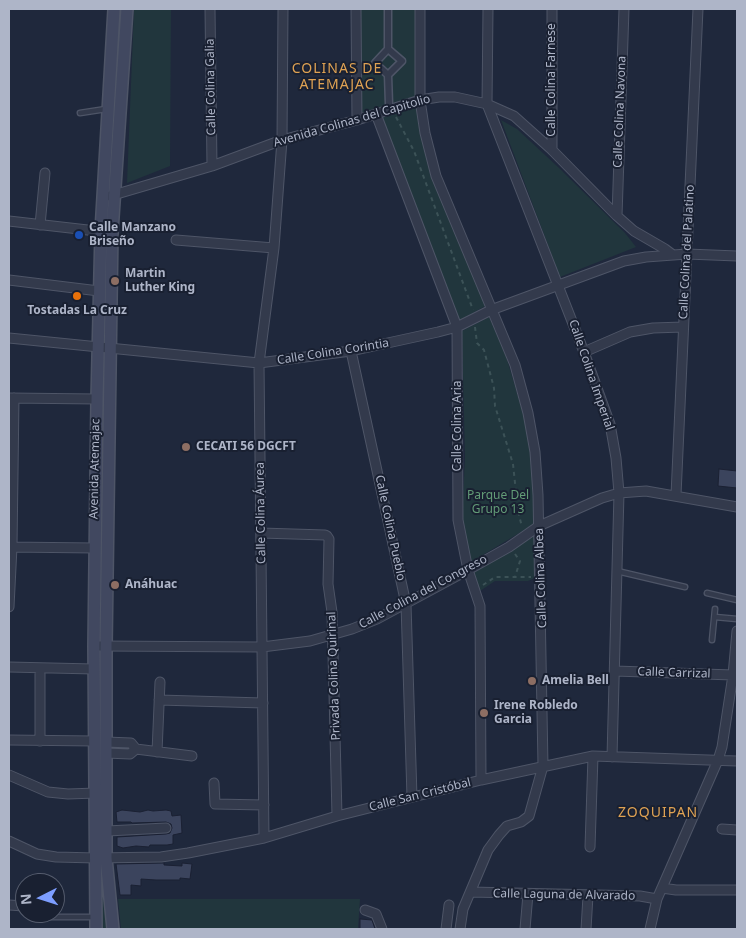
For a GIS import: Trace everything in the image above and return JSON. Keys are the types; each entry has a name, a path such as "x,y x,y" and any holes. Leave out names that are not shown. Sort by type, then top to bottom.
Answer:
{"main road":[{"name":"Avenida Atemajac","path":"113,929 101,858 96,793 103,745 94,669 100,646 110,349 107,232 102,199 114,9"},
{"name":"Avenida Atemajac","path":"96,923 101,858 106,831 95,548 99,291 107,232 115,195 126,9"}],"street":[{"name":"Calle Colina Galia","path":"210,9 212,166"},
{"name":"Calle Colina Áurea","path":"264,838 259,364 274,248 282,140 283,9"},
{"path":"356,9 357,120"},
{"path":"388,9 388,49 375,63 388,75 389,104"},
{"name":"Calle Colina Albea","path":"420,9 420,100 425,133 436,176 515,364 528,413 535,452 539,526 543,766 529,816 521,822 507,826 488,850 463,909 460,929"},
{"name":"Calle Colina Imperial","path":"488,9 488,104 584,352 610,424 616,458 618,493 612,757"},
{"name":"Calle Colina Farnese","path":"552,9 552,150"},
{"name":"Calle Colina Navona","path":"617,216 624,9"},
{"name":"Calle Colina del Palatino","path":"676,495 698,9"},
{"path":"388,49 402,61 388,75"},
{"name":"Avenida Colinas del Capitolio","path":"102,199 212,166 282,140 357,120 420,100 454,97 488,104 514,116 552,150 634,231 665,249 673,256"},
{"name":"Calle Colina Aria","path":"376,114 457,327 458,520 468,570 480,606 481,780"},
{"path":"40,225 45,173"},
{"path":"9,221 107,232"},
{"path":"176,240 274,248"},
{"name":"Calle Colina Corintia","path":"9,338 259,364 351,351 457,327 491,310 624,261 687,254 737,256"},
{"path":"9,280 99,291"},
{"path":"584,352 630,332 652,328 683,327"},
{"name":"Calle Colina Pueblo","path":"351,351 406,604 412,797"},
{"path":"9,607 11,398 97,399"},
{"name":"Calle Colina del Congreso","path":"100,646 262,647 310,641 377,619 509,547 539,526 618,493 646,491 737,507"},
{"name":"Privada Colina Quirinal","path":"261,534 328,536 328,584 333,635 337,816"},
{"path":"10,547 95,548"},
{"path":"650,929 657,899 718,760 726,729 737,631"},
{"path":"9,667 94,669"},
{"name":"Calle Carrizal","path":"614,671 733,675"},
{"path":"40,674 40,740"},
{"path":"157,752 160,682"},
{"path":"159,700 262,703"},
{"path":"9,740 40,740 103,745 130,754 136,749 192,756"},
{"path":"590,848 593,756"},
{"name":"Calle San Cristóbal","path":"9,841 46,856 101,858 161,857 264,838 337,816 412,797 593,756 737,762"},
{"path":"9,774 48,792 68,794 96,793"},
{"path":"214,783 215,804 264,805"},
{"path":"106,831 166,828"},
{"path":"722,829 737,830"},
{"path":"662,888 676,890 737,890"},
{"name":"Calle Laguna de Alvarado","path":"471,892 640,896 657,899"},
{"path":"525,929 528,894"},
{"path":"586,929 588,896"},
{"path":"446,929 449,905"},
{"path":"365,910 376,914 382,929"}],"lane":[{"path":"80,113 108,109"},
{"path":"616,571 685,587"},
{"path":"707,593 737,600"},
{"path":"712,640 715,609"},
{"path":"715,617 737,619"},
{"path":"65,919 96,923"}],"path":[{"path":"394,113 414,151 474,312 477,343 484,350 494,388 496,406 513,464 518,511 523,530"},
{"path":"509,547 520,561 515,577"},
{"path":"479,588 495,578 538,577"}],"green space":[{"path":"134,9 171,9 170,166 127,183"},
{"path":"360,9 417,9 417,96 361,113"},
{"path":"417,108 423,138 487,305 459,321 381,117"},
{"path":"501,120 517,129 558,167 625,233 636,247 560,277"},
{"name":"Parque Del Grupo 13","path":"489,317 506,356 529,433 536,523 471,562 462,516 465,458 462,331"},
{"name":"Parque Del Grupo 13","path":"537,534 537,577 528,581 495,581 480,591 473,573"},
{"path":"104,860 112,929 101,929 100,864"},
{"path":"118,899 360,899 358,929 121,929"}],"building":[{"path":"719,469 737,471 737,488 718,486"},
{"path":"122,810 140,812 148,810 171,811 172,816 181,815 182,833 173,835 173,844 123,848 117,846 117,837 166,834 170,833 172,828 171,824 166,822 117,822 116,812"},
{"path":"164,863 164,865 182,866 182,863 192,864 190,879 141,879 141,886 131,885 131,895 120,895 116,864"},
{"path":"360,919 372,920 375,929 360,929"}],"place":[{"name":"Calle Manzano Briseño","path":"79,235"},
{"name":"Martin Luther King","path":"115,281"},
{"name":"Tostadas La Cruz","path":"77,296"},
{"name":"CECATI 56 DGCFT","path":"186,447"},
{"name":"Anáhuac","path":"115,585"},
{"name":"Amelia Bell","path":"532,681"},
{"name":"Irene Robledo Garcia","path":"484,713"}],"district":[{"name":"COLINAS DE ATEMAJAC","path":"337,78"},
{"name":"ZOQUIPAN","path":"658,813"}]}
